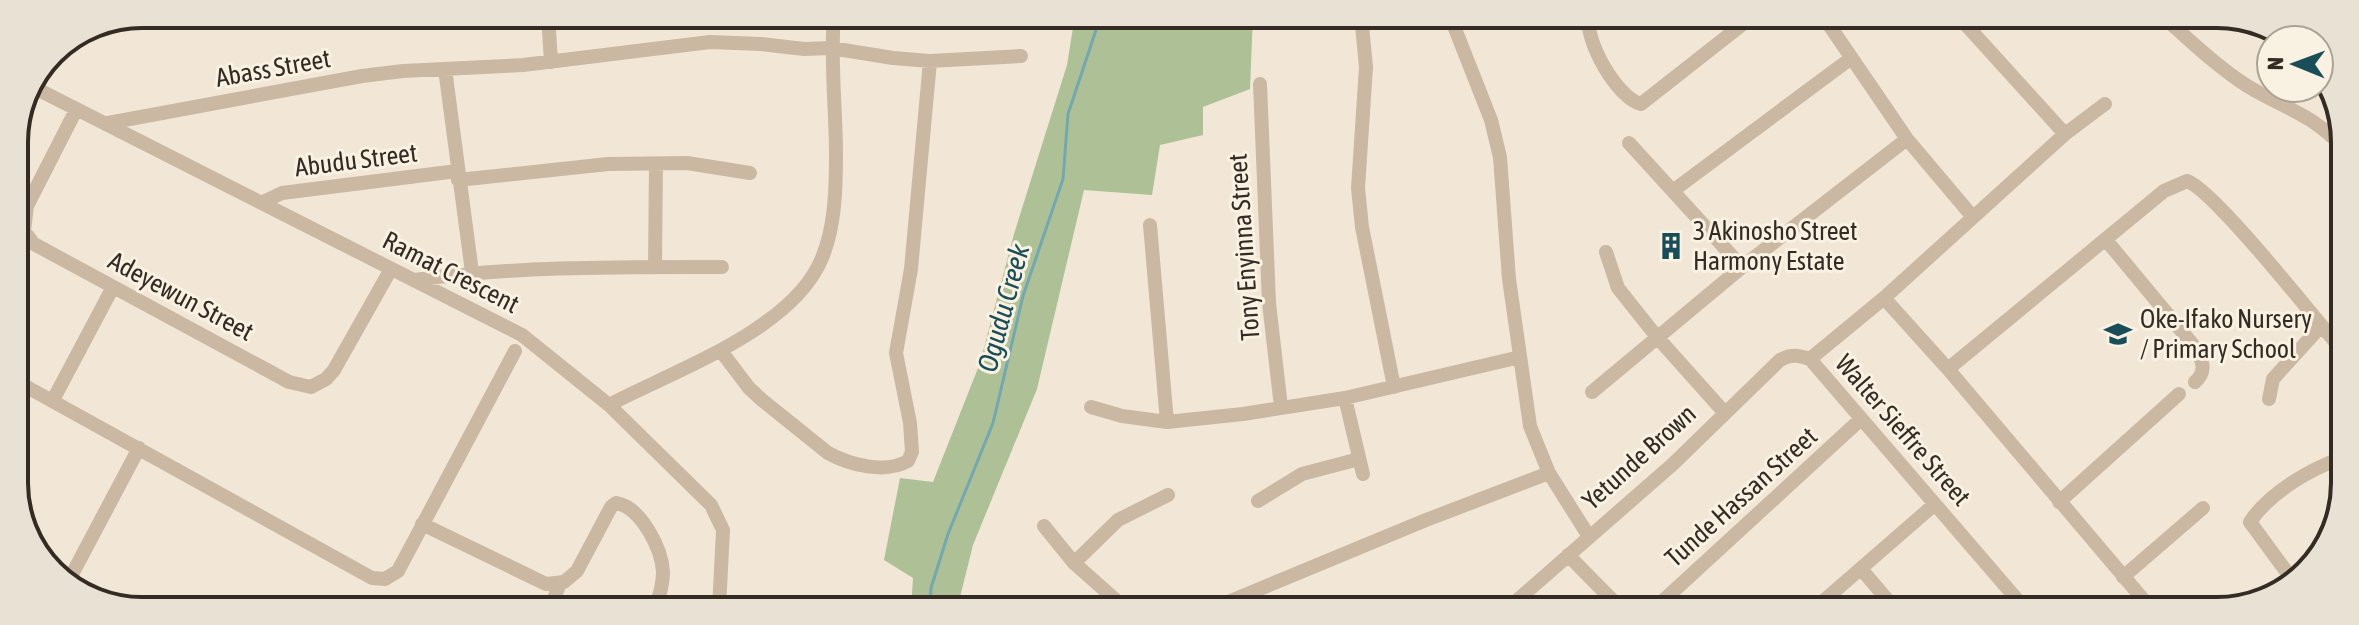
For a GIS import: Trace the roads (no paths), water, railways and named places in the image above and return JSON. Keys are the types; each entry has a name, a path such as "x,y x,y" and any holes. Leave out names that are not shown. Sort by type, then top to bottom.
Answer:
{"street":[{"path":"549,28 551,62"},
{"path":"609,405 721,351 769,319 810,279 821,260 832,217 836,157 833,28"},
{"path":"1362,28 1366,67 1358,188 1362,227 1394,387"},
{"path":"1455,28 1491,120 1500,157 1509,279 1530,426 1549,473 1588,535"},
{"path":"1588,28 1588,35 1598,55 1625,96 1641,104 1738,28"},
{"path":"1831,28 1907,139 1972,216"},
{"path":"1969,28 2065,134"},
{"path":"2177,28 2249,86 2312,119 2330,134"},
{"name":"Abass Street","path":"108,123 362,76 551,62 710,42 831,48 930,61 1021,56"},
{"path":"1674,190 1850,59"},
{"path":"721,351 755,394 828,453 840,460 880,467 891,468 908,461 912,452 910,423 896,353 911,269 930,61"},
{"path":"445,69 472,272"},
{"name":"Tony Enyinna Street","path":"1260,84 1269,303 1281,407"},
{"name":"Ramat Crescent","path":"40,91 522,335 609,405 711,505 719,518 723,543 720,597"},
{"name":"Walter Sieffre Street","path":"2015,597 1810,359 1884,298 2065,134 2105,104"},
{"name":"Adeyewun Street","path":"28,204 76,110"},
{"path":"1592,392 1742,267 1907,139"},
{"path":"1629,143 1742,267"},
{"name":"Abudu Street","path":"263,202 282,193 608,164 687,163 750,173"},
{"path":"655,266 656,164"},
{"path":"1948,369 2164,191 2187,181 2196,184 2228,218 2331,337"},
{"path":"1150,225 1167,422"},
{"name":"Adeyewun Street","path":"28,236 34,244 289,382 311,387 326,379 334,370 391,269"},
{"path":"2106,240 2194,346 2204,364 2202,375 2195,382"},
{"path":"1606,252 1618,288 1724,412"},
{"path":"414,280 472,272 722,267"},
{"path":"53,400 113,287"},
{"path":"1884,298 2141,597"},
{"path":"2269,399 2273,379 2321,326"},
{"path":"28,387 378,580 398,571 515,351"},
{"name":"Yetunde Brown","path":"1521,597 1588,535 1673,464 1780,360 1789,356 1810,359"},
{"path":"1091,407 1122,416 1167,422 1243,414 1345,398 1520,357"},
{"path":"2059,502 2179,394"},
{"path":"1258,501 1302,474 1361,467 1345,398"},
{"name":"Tunde Hassan Street","path":"1667,597 1861,419"},
{"path":"73,573 139,448"},
{"path":"2287,573 2250,522 2274,496 2331,461"},
{"path":"1240,597 1549,473"},
{"path":"1074,563 1118,520 1168,495"},
{"path":"422,524 535,581 560,583 577,571 611,507 621,504 628,507 641,522 660,557 663,570 657,597"},
{"path":"1829,597 1935,504"},
{"path":"2123,577 2203,508"},
{"path":"1044,526 1074,563 1112,597"},
{"path":"1568,555 1609,597"},
{"path":"1862,570 1885,597"},
{"path":"555,597 560,583"}],"waterway":[{"name":"Ogudu Creek","path":"931,597 948,534 993,423 1023,296 1063,179 1068,114 1097,28"}],"place":[{"name":"3 Akinosho Street Harmony Estate","path":"1671,246"},
{"name":"Oke-Ifako Nursery / Primary School","path":"2118,334"}]}
